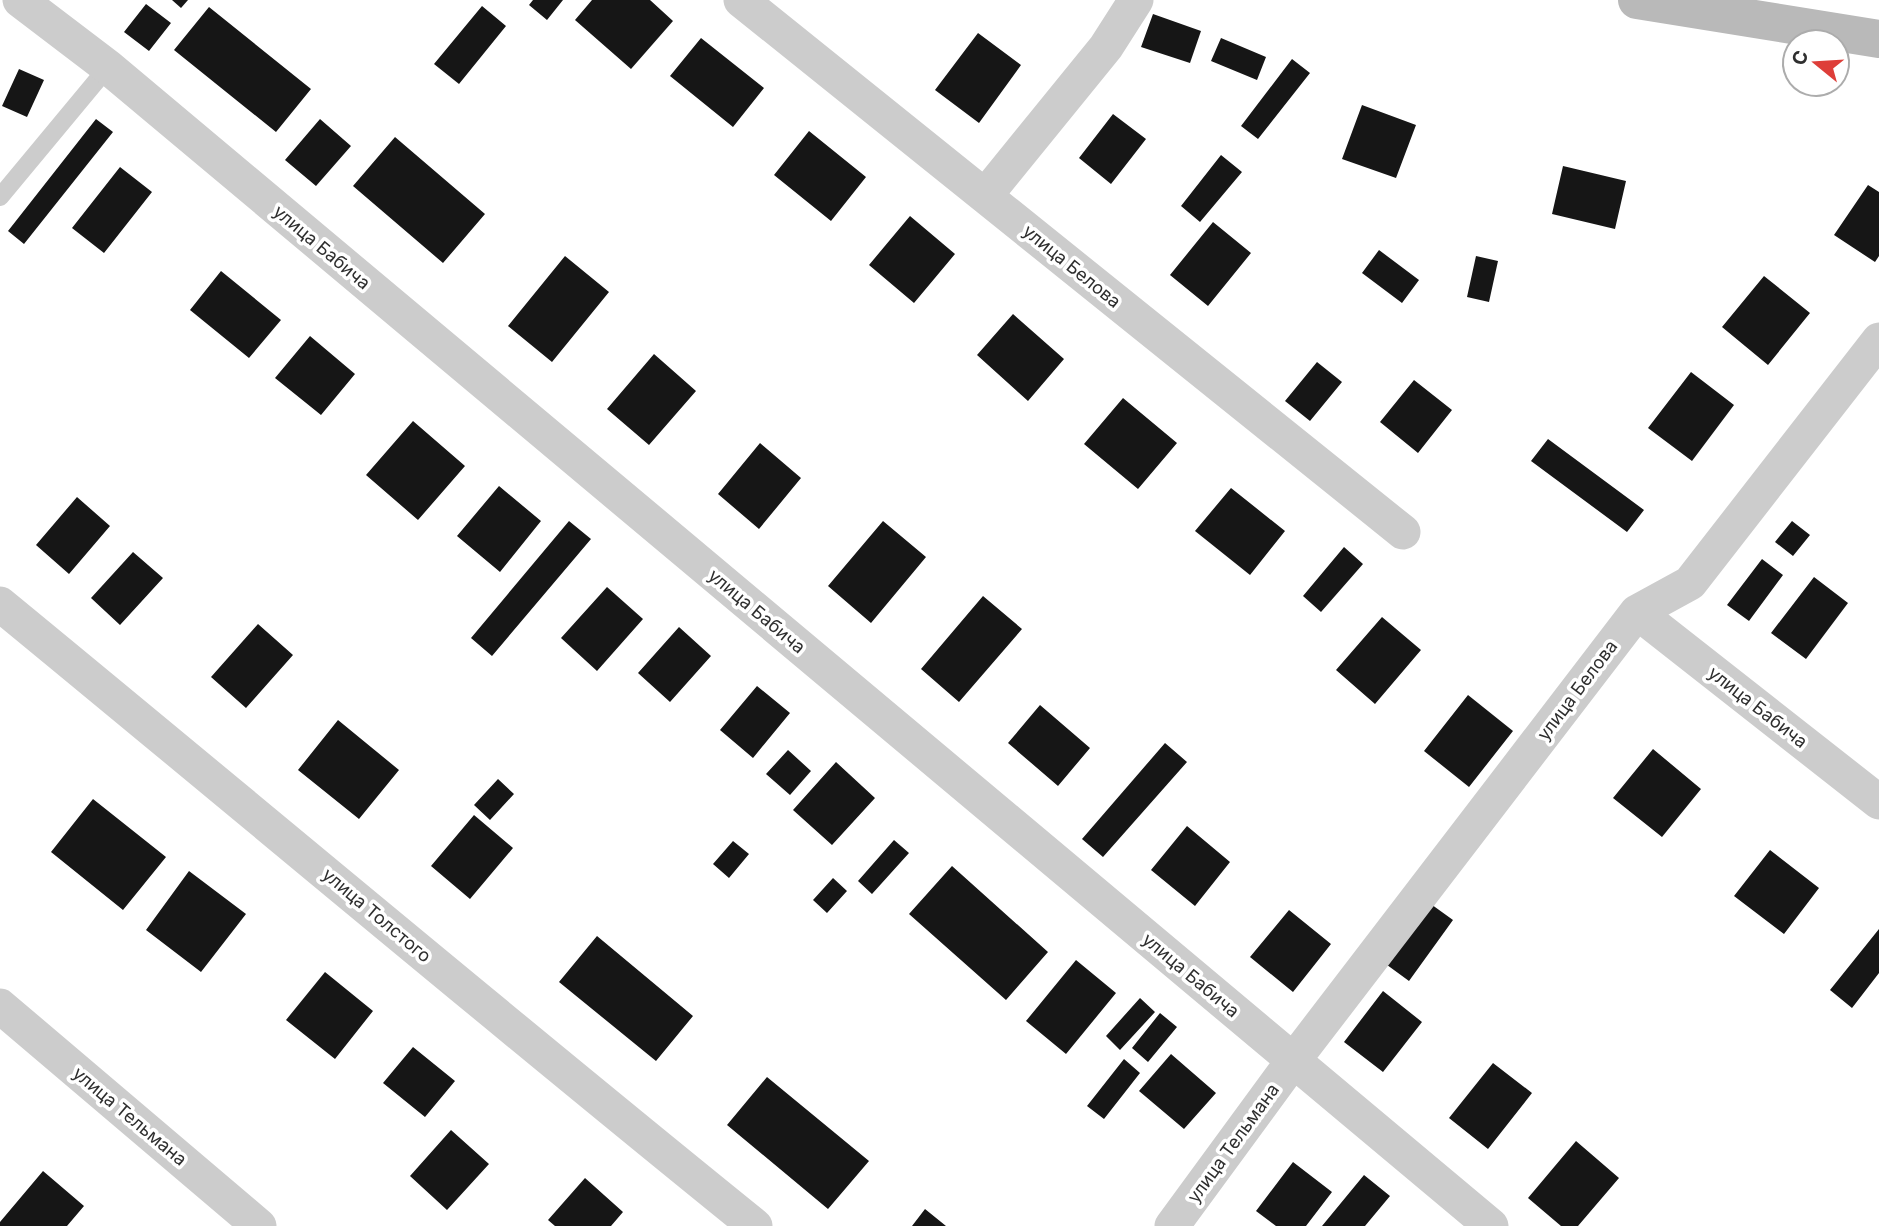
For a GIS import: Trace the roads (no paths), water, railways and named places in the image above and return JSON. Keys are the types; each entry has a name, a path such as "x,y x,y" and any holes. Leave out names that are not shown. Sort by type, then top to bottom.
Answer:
{"main road":[{"path":"1637,0 1879,39"}],"street":[{"name":"улица Бабича","path":"20,0 108,67 1491,1226"},
{"name":"улица Белова","path":"741,0 1403,532"},
{"path":"985,196 1106,47 1136,0"},
{"name":"улица Белова","path":"1293,1061 1637,612 1690,583 1879,340"},
{"name":"улица Толстого","path":"0,604 552,1062 755,1226"},
{"name":"улица Бабича","path":"1637,612 1879,802"},
{"name":"улица Тельмана","path":"0,1006 259,1226"},
{"name":"улица Тельмана","path":"1172,1226 1293,1061"}],"lane":[{"path":"0,197 108,67"}]}
